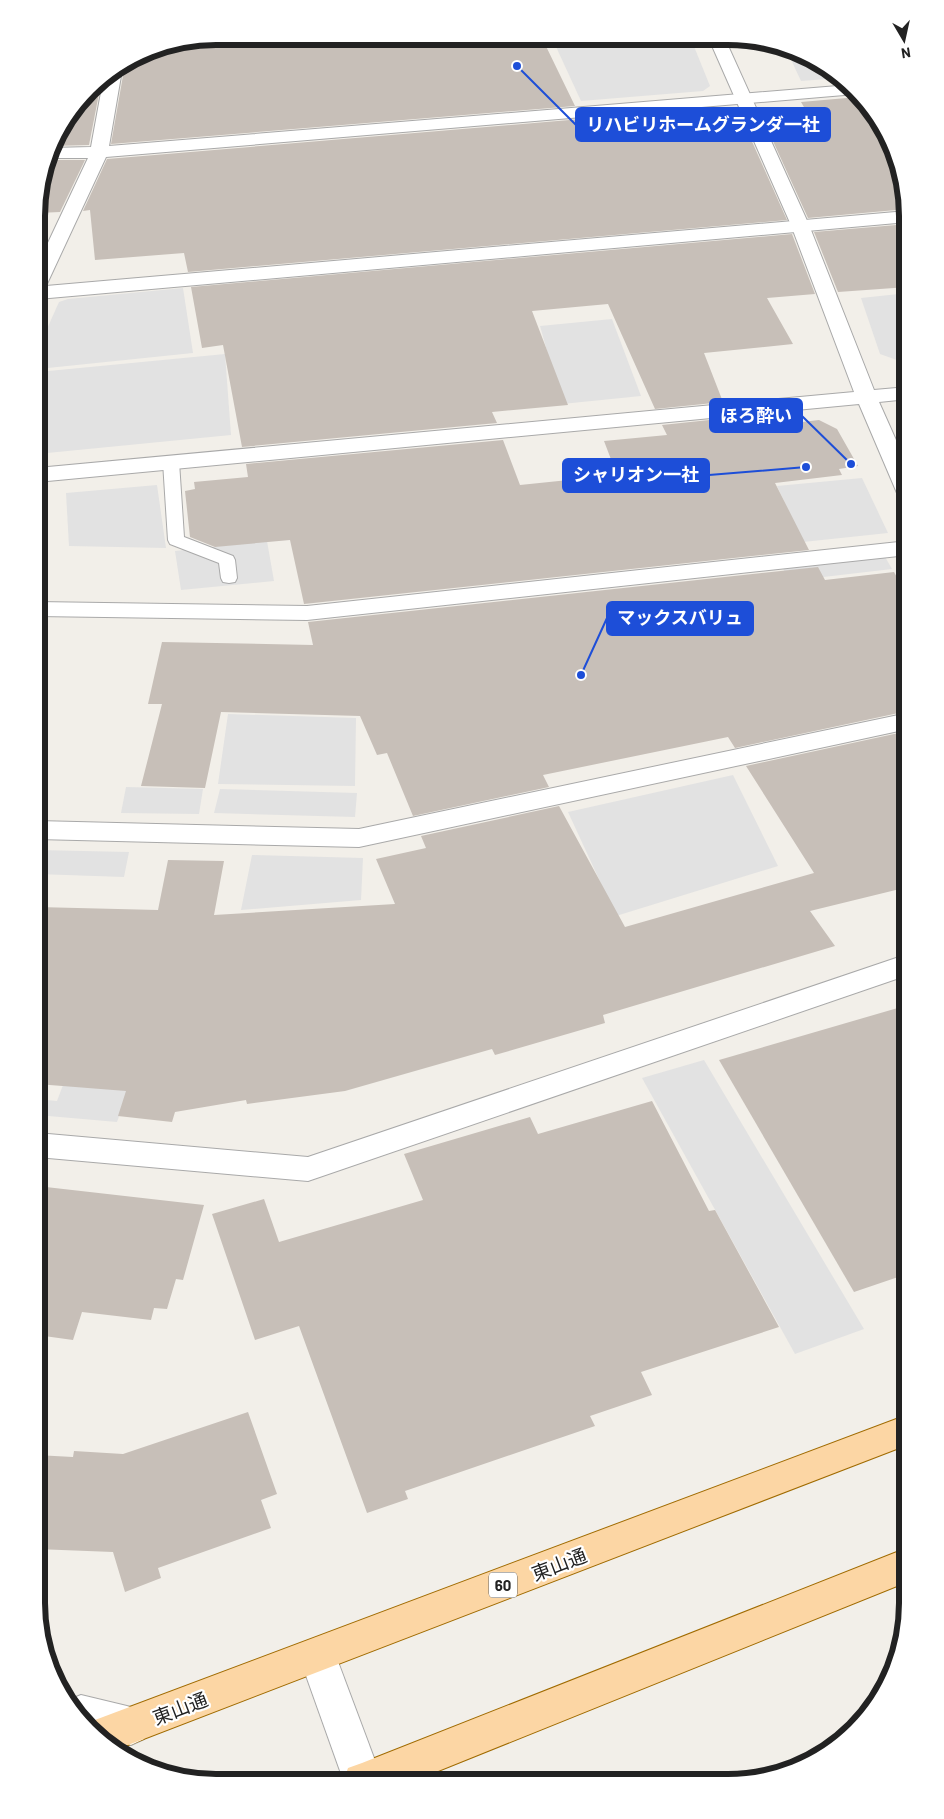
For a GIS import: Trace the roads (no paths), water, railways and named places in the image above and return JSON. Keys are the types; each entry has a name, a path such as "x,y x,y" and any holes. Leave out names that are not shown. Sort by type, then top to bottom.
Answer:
{"main road":[{"name":"東山通","path":"114,1732 318,1656 899,1433"},
{"path":"381,1774 899,1568"}],"street":[{"path":"720,45 800,226 866,397 899,472"},
{"path":"45,269 100,152 112,80"},
{"path":"58,152 100,152 845,91"},
{"path":"45,292 899,217"},
{"path":"45,474 899,394"},
{"path":"45,609 307,613 899,549"},
{"path":"45,830 359,838 899,723"},
{"path":"45,1146 308,1169 899,967"},
{"path":"318,1656 360,1774"},
{"path":"90,1719 114,1732"}],"lane":[{"path":"171,462 176,540 227,560 229,578"}],"place":[{"name":"リハビリホームグランダ一社","path":"517,66"},
{"name":"ほろ酔い","path":"851,464"},
{"name":"シャリオン一社","path":"806,467"},
{"name":"マックスバリュ","path":"581,675"}]}
